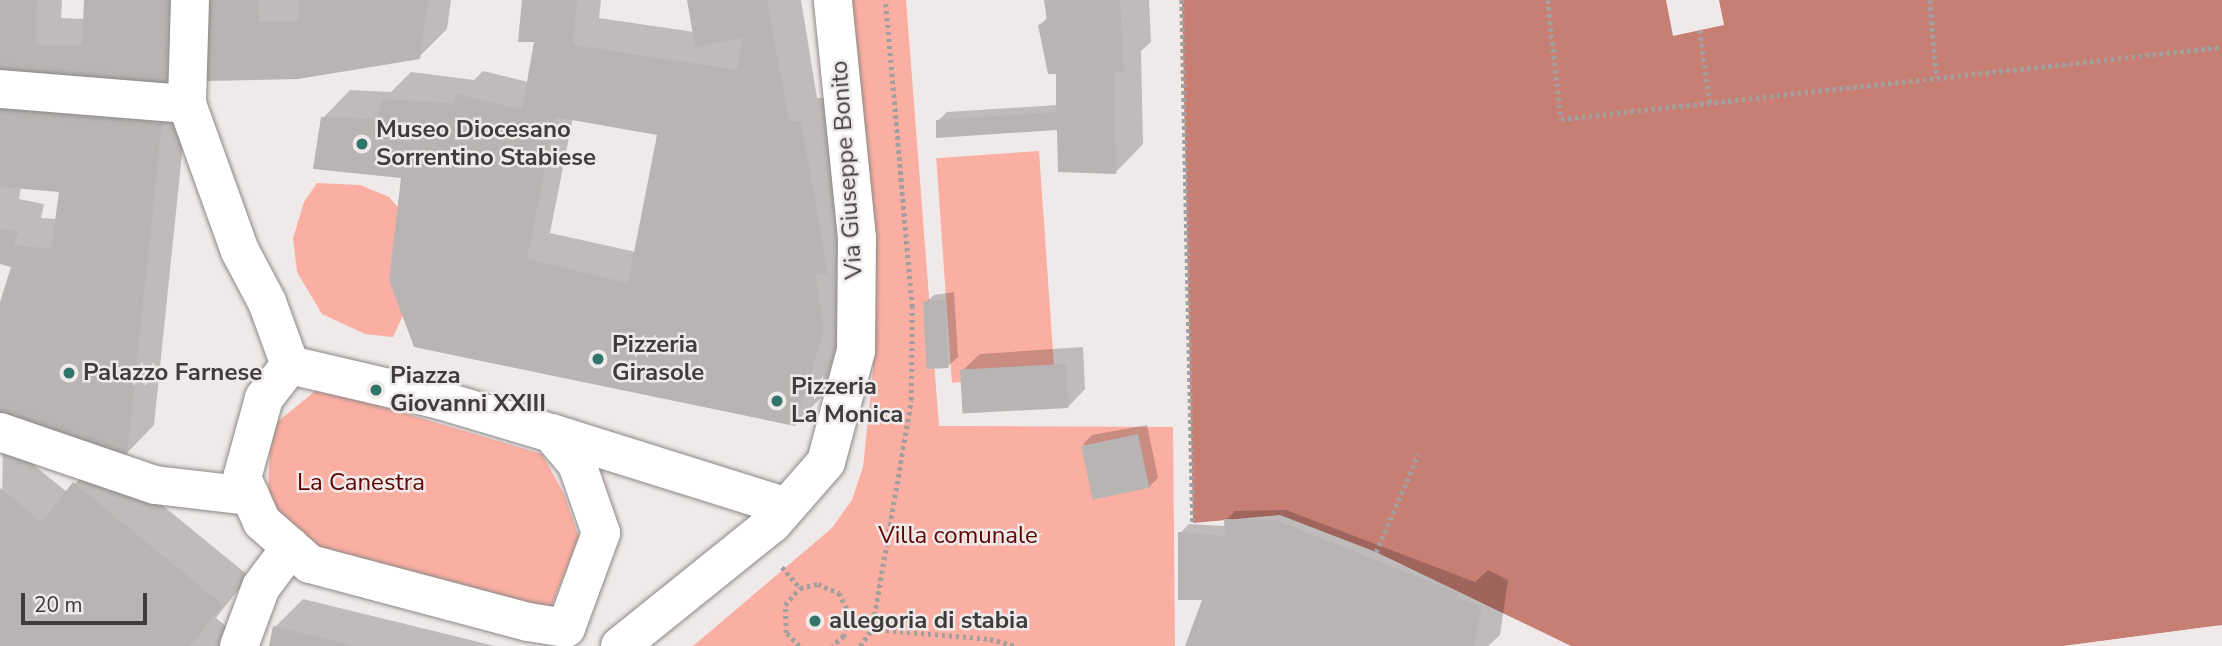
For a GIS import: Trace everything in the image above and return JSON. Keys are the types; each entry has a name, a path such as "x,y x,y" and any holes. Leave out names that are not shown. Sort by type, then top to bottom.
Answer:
{"street":[{"path":"190,0 187,104 240,251 267,302 290,365"},
{"name":"Via Giuseppe Bonito","path":"787,507 826,462 856,351 857,238 833,0"},
{"path":"0,89 187,104"},
{"path":"290,365 440,400 787,507 772,524 620,646"},
{"path":"290,365 264,398 242,478 262,522 310,564 528,622 574,637 601,533 578,464 551,433"},
{"path":"0,432 155,485 250,496"},
{"path":"239,646 261,587 291,547"}],"path":[{"path":"1182,0 1193,523"},
{"path":"1548,0 1561,119 2222,47"},
{"path":"1930,0 1937,78"},
{"path":"1700,30 1710,103"},
{"path":"1376,552 1419,455"},
{"path":"799,646 793,644 783,622 785,605 800,588 818,584 839,593 849,613 844,636 832,646"},
{"path":"872,629 990,639 1016,646"}],"green space":[{"name":"Villa comunale","path":"844,0 906,0 939,426 1173,427 1175,646 693,646 832,528 852,500 863,467 873,370 873,308"},
{"path":"1039,151 1055,375 952,383 936,158"},
{"path":"317,183 360,185 389,197 416,227 407,307 393,337 365,334 322,314 297,272 293,238 304,202"},
{"name":"La Canestra","path":"319,388 542,454 564,494 579,537 548,615 313,553 267,512 270,447 276,423"}],"shaded area":[{"path":"1182,0 2222,0 2222,625 2064,646 1571,646 1376,552 1280,515 1193,523"}],"pier":[{"path":"1666,0 1719,0 1724,25 1673,36"},
{"path":"2222,625 2090,646 2064,646"}],"building":[{"path":"0,0 37,0 35,45 82,46 84,0 168,0 165,87 0,78"},
{"path":"206,0 258,0 259,22 299,21 299,0 428,0 420,59 298,79 205,81"},
{"path":"522,0 577,0 573,45 737,70 743,38 695,47 687,0 767,0 789,121 801,121 828,275 815,272 824,329 795,426 414,347 389,280 401,178 313,169 321,117 377,119 382,99 453,103 457,94 522,110 534,42 518,42","holes":["555,117 657,135 628,283 527,259"]},
{"path":"1044,0 1120,0 1124,71 1114,73 1116,174 1058,172 1057,130 936,138 936,120 1056,112 1056,74 1048,74 1038,25 1047,21"},
{"path":"0,107 162,124 127,455 0,415 0,302 11,267 0,264 0,228 18,232 14,245 51,249 59,192 0,187"},
{"path":"945,300 949,368 927,369 923,301"},
{"path":"1066,364 1068,408 962,413 960,370"},
{"path":"1138,434 1149,488 1093,500 1081,446"},
{"path":"73,482 223,605 190,646 0,646 0,488 42,522"},
{"path":"1224,519 1275,520 1458,593 1454,607 1458,597 1482,607 1474,646 1185,646 1202,600 1178,600 1178,532 1225,536"},
{"path":"273,626 351,645 351,646 269,646"}],"place":[{"name":"Museo Diocesano Sorrentino Stabiese","path":"362,144"},
{"name":"Pizzeria Girasole","path":"598,359"},
{"name":"Palazzo Farnese","path":"69,373"},
{"name":"Piazza Giovanni XXIII","path":"376,390"},
{"name":"Pizzeria La Monica","path":"777,401"},
{"name":"allegoria di stabia","path":"815,621"}]}
